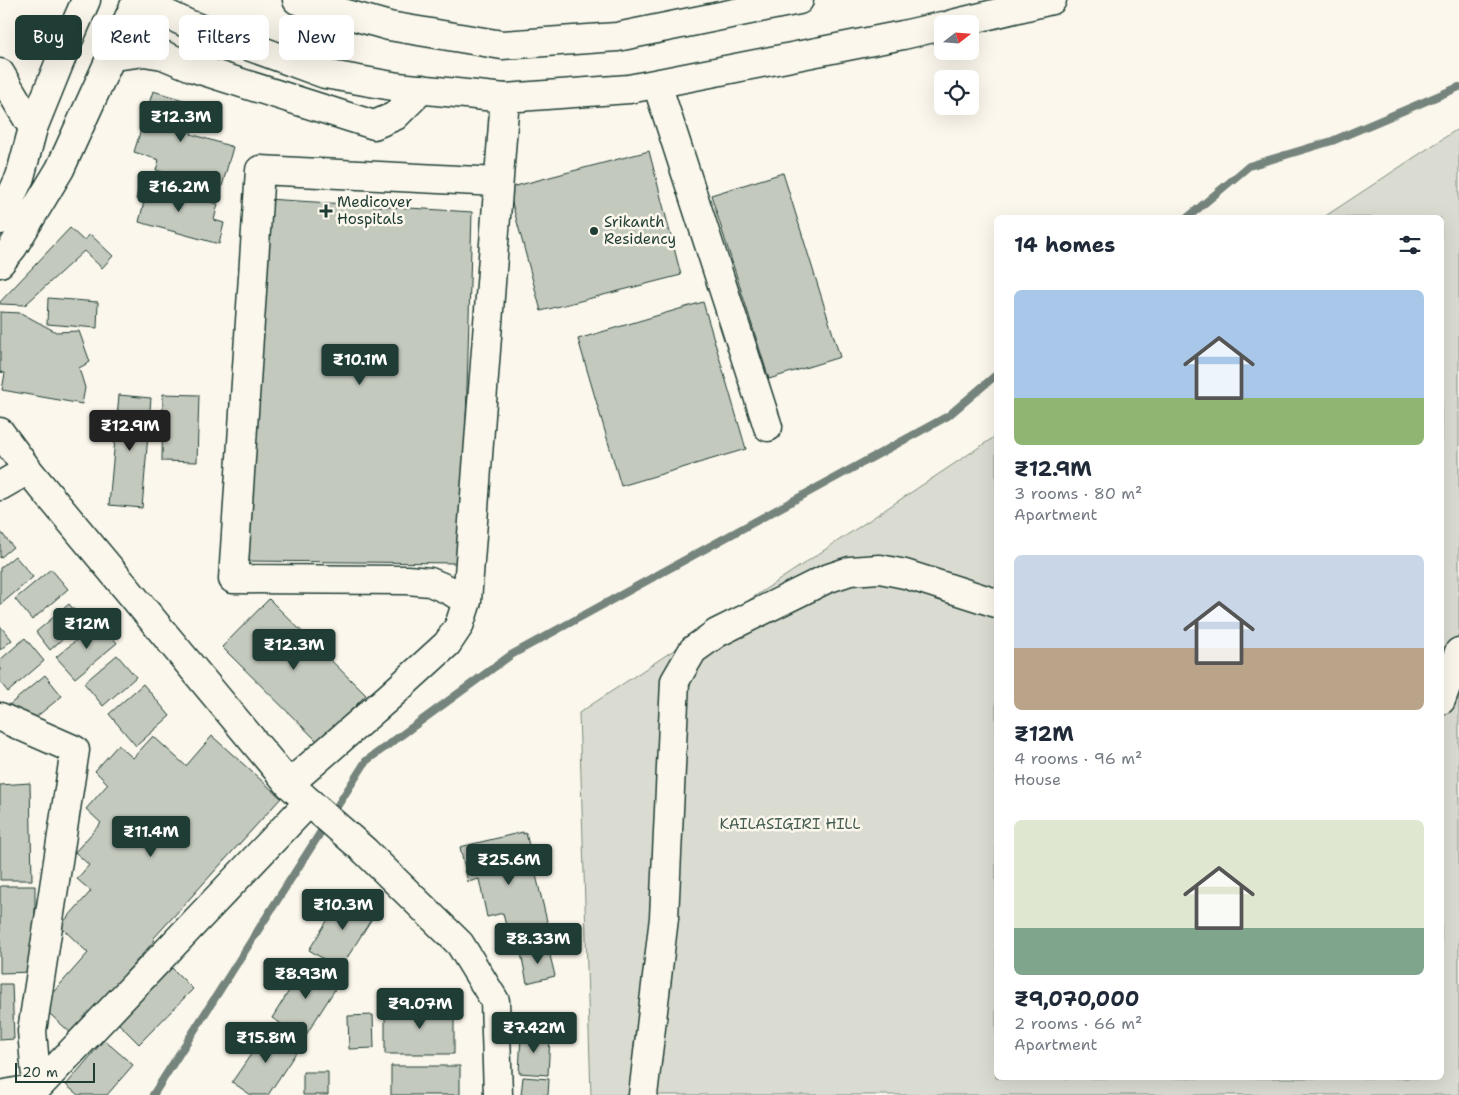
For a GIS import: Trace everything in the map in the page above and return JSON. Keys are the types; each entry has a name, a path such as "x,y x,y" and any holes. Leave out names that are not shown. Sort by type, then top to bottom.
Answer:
{"street":[{"path":"0,220 20,177 34,128 86,0"},
{"path":"130,15 137,0 188,24 326,74 398,87 505,98 629,89 934,28"},
{"path":"297,0 389,26 502,45 618,37 799,0"},
{"path":"979,18 1052,0"},
{"path":"169,58 194,68 374,125 395,116 422,89"},
{"path":"0,263 13,247 60,169 110,60"},
{"path":"0,73 34,128"},
{"path":"658,84 768,427"},
{"path":"289,784 448,644 459,626 467,601 505,98"},
{"path":"467,601 449,590 423,581 233,579 260,170 498,182"},
{"path":"0,432 28,470 289,784 365,851 460,944 495,1001 498,1095"},
{"path":"0,486 28,470"},
{"path":"643,1095 664,918 675,681 693,650 718,633 826,579 850,571 880,569 905,574 994,602"},
{"path":"1444,692 1459,652"},
{"path":"0,717 75,750 32,1030 37,1088"},
{"path":"0,1095 37,1088 316,808"}],"green space":[{"name":"KAILASIGIRI HILL","path":"1459,128 1459,1095 591,1095 579,713 994,437 994,1080 1444,1080 1444,215 1327,215"}],"building":[{"path":"153,91 200,105 191,134 233,147 221,190 156,170 159,160 134,152"},
{"name":"Srikanth Residency","path":"649,151 681,275 541,311 508,188"},
{"path":"783,173 840,357 769,379 711,195"},
{"path":"140,182 218,204 214,220 224,223 219,244 139,222 144,202 136,199"},
{"path":"267,199 472,212 462,563 243,561"},
{"path":"70,228 84,241 90,234 113,256 102,268 84,251 25,305 0,304 0,302"},
{"path":"48,298 98,302 97,328 47,324"},
{"path":"703,302 746,449 621,486 578,339"},
{"path":"0,312 21,313 56,332 79,331 90,362 79,368 85,388 82,404 2,390 5,373 0,372"},
{"path":"163,394 199,395 197,462 162,461"},
{"path":"119,395 151,398 142,508 109,505"},
{"path":"0,531 13,547 0,558"},
{"path":"15,556 33,577 0,605 0,568"},
{"path":"51,569 68,589 32,620 15,599"},
{"path":"269,599 366,695 319,743 222,647"},
{"path":"69,604 83,621 50,650 36,632"},
{"path":"99,621 117,643 75,678 56,657"},
{"path":"0,626 12,640 0,650"},
{"path":"25,638 44,661 8,692 0,682 0,660"},
{"path":"117,655 136,677 103,706 84,683"},
{"path":"45,675 62,696 25,726 8,706"},
{"path":"143,684 170,716 136,746 109,714"},
{"path":"153,736 186,766 212,736 281,798 153,939 155,940 72,1034 41,1006 88,953 60,926 91,891 77,879 89,865 75,852 101,823 86,809 108,784 95,771 118,745 133,758"},
{"path":"30,783 32,880 0,880 0,785"},
{"path":"523,832 523,834 526,833 551,938 511,948 503,913 487,917 479,879 468,882 460,847"},
{"path":"0,886 35,886 35,972 0,973"},
{"path":"345,892 376,912 340,969 309,950"},
{"path":"548,947 555,976 527,983 521,953"},
{"path":"307,962 339,983 304,1038 272,1018"},
{"path":"169,965 193,989 139,1044 115,1020"},
{"path":"0,984 12,984 14,1039 0,1040"},
{"path":"385,1005 454,1005 454,1054 385,1054"},
{"path":"373,1015 374,1048 349,1049 348,1016"},
{"path":"269,1028 299,1048 268,1095 251,1095 232,1082"},
{"path":"521,1034 550,1036 548,1075 519,1073"},
{"path":"104,1040 133,1065 107,1095 78,1095 66,1085"},
{"path":"391,1066 460,1066 460,1095 391,1095"},
{"path":"303,1072 328,1072 328,1095 303,1095"},
{"path":"523,1077 549,1079 548,1095 521,1095"}],"waterway":[{"path":"1191,215 1249,166 1332,141 1459,87"},
{"path":"153,1095 366,761 511,655 948,416 994,377"}],"place":[{"name":"Medicover Hospitals","path":"326,211"},
{"name":"Srikanth Residency","path":"594,231"}]}
